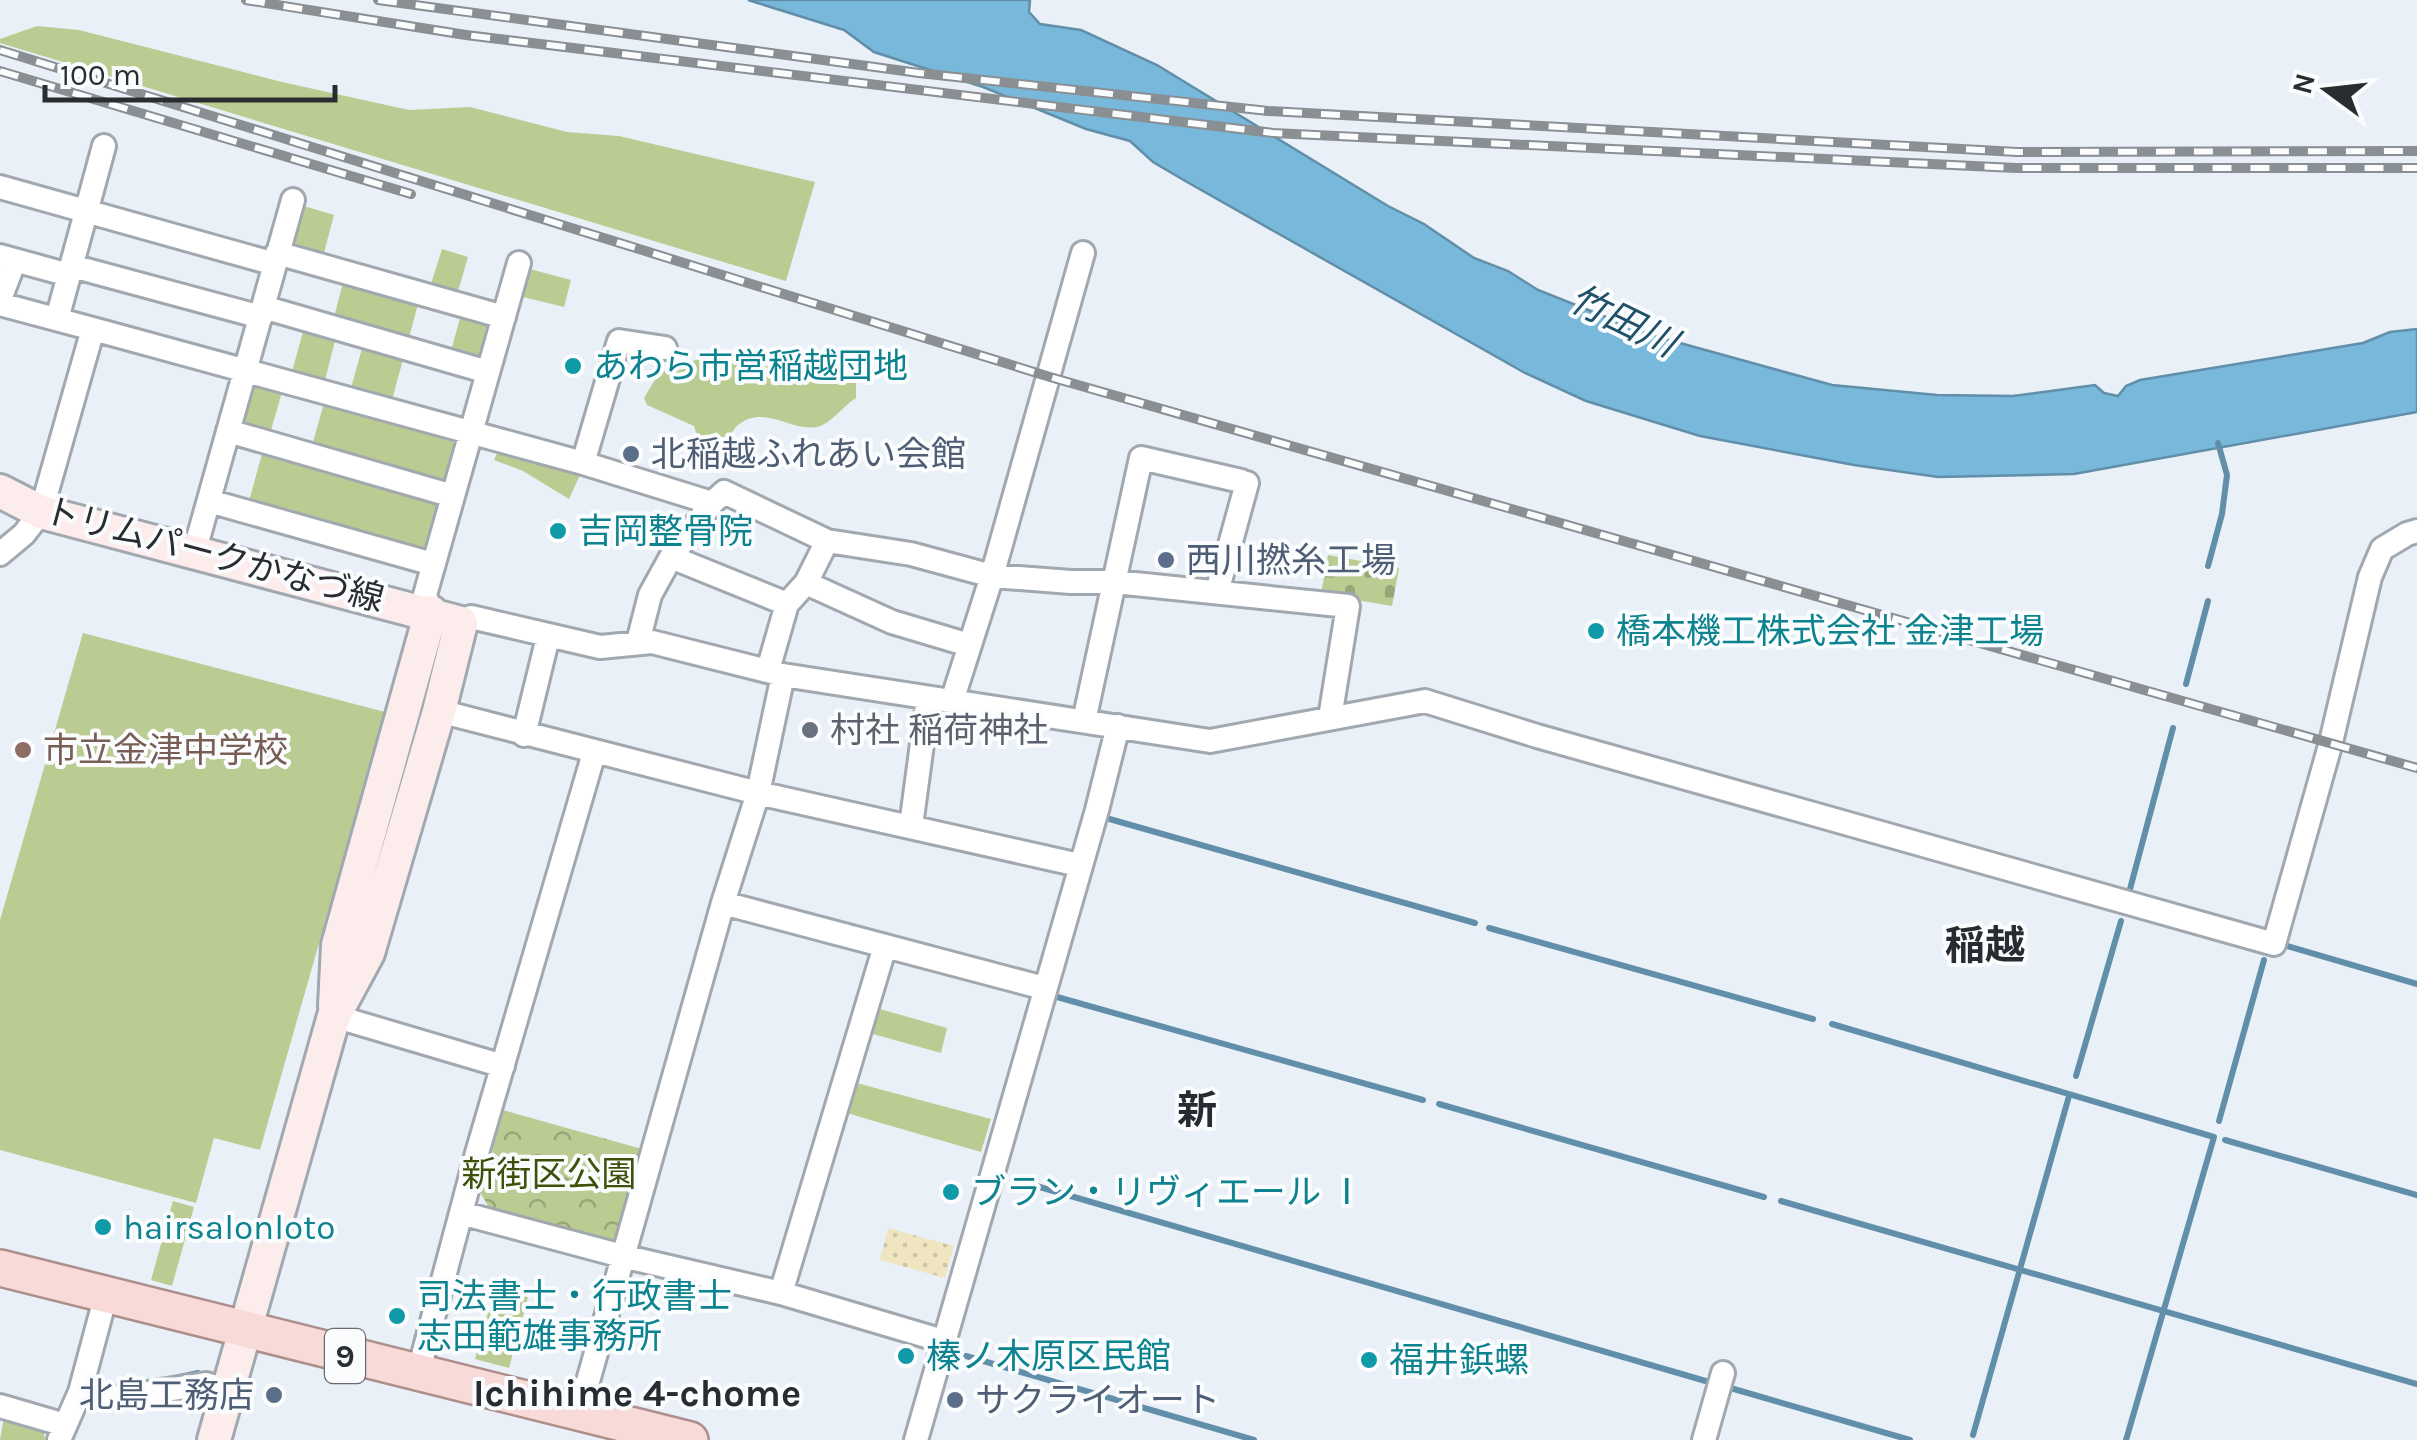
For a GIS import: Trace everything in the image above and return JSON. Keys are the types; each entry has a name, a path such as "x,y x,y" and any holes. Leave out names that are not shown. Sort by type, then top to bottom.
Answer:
{"main road":[{"name":"トリムパークかなづ線","path":"0,492 40,512 446,617"},
{"name":"トリムパークかなづ線","path":"214,1440 334,1016 368,952 439,712 446,617"},
{"name":"トリムパークかなづ線","path":"334,1016 338,944 446,617"},
{"name":"9","path":"0,1268 690,1440"}],"street":[{"path":"58,319 104,146"},
{"path":"0,187 504,317"},
{"path":"194,554 293,200"},
{"path":"910,826 940,700 969,646 992,576 1083,253"},
{"path":"488,372 262,312 8,258 0,302 712,502"},
{"path":"518,263 425,595 446,617 471,617 600,647 652,642 775,672 1210,741 1425,701 2274,944 2330,742 2370,577 2382,550 2417,531"},
{"path":"0,554 24,534 40,512 93,328"},
{"path":"583,463 619,341 665,348"},
{"path":"228,431 453,496"},
{"path":"1084,721 1141,458 1244,482 1216,592"},
{"path":"638,642 650,595 671,556 724,492 827,541 911,554 992,576 1115,582 1348,606 1330,718"},
{"path":"209,502 434,564"},
{"path":"578,1413 723,903 758,794 787,604 806,583 827,541"},
{"path":"671,556 787,604"},
{"path":"806,583 892,622 969,646"},
{"path":"524,735 548,637"},
{"path":"439,712 758,794 1079,865"},
{"path":"916,1440 1118,726"},
{"path":"418,1374 594,753"},
{"path":"723,903 1044,988"},
{"path":"781,1293 886,946"},
{"path":"334,1016 503,1066"},
{"path":"461,1213 781,1293 943,1341"},
{"path":"0,1406 62,1433 80,1392 106,1294"},
{"path":"1704,1440 1723,1373"},
{"path":"80,1392 114,1398 206,1384 228,1390"}],"green space":[{"path":"37,26 79,30 409,110 470,107 567,132 619,136 815,182 786,281 0,43 0,39"},
{"path":"297,204 334,215 322,260 284,250"},
{"path":"442,249 468,257 457,295 430,287"},
{"path":"530,269 571,280 564,307 523,297"},
{"path":"344,279 419,300 408,342 333,321"},
{"path":"461,315 492,324 481,363 450,354"},
{"path":"304,328 336,337 323,388 290,379"},
{"path":"363,345 404,356 390,407 349,395"},
{"path":"820,349 840,376 856,382 856,398 817,427 758,417 738,425 725,446 713,445 701,440 694,426 647,405 644,398 659,373 698,359 728,357 777,367 805,352"},
{"path":"248,382 282,392 270,434 236,424"},
{"path":"324,403 458,443 446,486 311,449"},
{"path":"263,450 440,500 425,555 248,505"},
{"path":"498,451 580,475 569,499 523,471 494,460"},
{"path":"1328,555 1399,568 1392,606 1321,594"},
{"path":"83,633 385,712 260,1150 214,1138 196,1203 0,1150 0,920"},
{"path":"873,1007 947,1028 941,1053 866,1032"},
{"path":"853,1082 991,1119 981,1152 843,1112"},
{"name":"新街区公園","path":"503,1110 642,1149 617,1243 490,1209 481,1194"},
{"path":"173,1201 194,1207 172,1286 151,1280"},
{"path":"495,1288 528,1297 509,1368 475,1359"},
{"path":"4,1417 43,1428 45,1440 0,1440"}],"sand":[{"path":"888,1228 954,1246 945,1278 880,1260"}],"water":[{"path":"748,0 1030,0 1029,12 1040,24 1081,30 1157,65 1424,224 1474,258 1508,271 1538,290 1651,335 1832,385 1937,395 2013,396 2095,385 2104,393 2118,396 2126,386 2140,380 2363,343 2390,332 2417,329 2417,412 2074,474 1938,477 1700,436 1586,401 1525,373 1187,182 1153,162 1130,141 1086,129 983,87 874,52 844,30"}],"waterway":[{"path":"2208,566 2222,514 2227,475 2218,443"},
{"path":"2186,684 2208,601"},
{"path":"2130,889 2173,728"},
{"path":"1102,820 1475,923"},
{"path":"2076,1076 2121,921"},
{"path":"1489,928 1813,1019"},
{"path":"2284,945 2417,984"},
{"path":"2219,1121 2264,960"},
{"path":"1050,995 1423,1100"},
{"path":"1832,1024 2214,1137 2126,1440"},
{"path":"1973,1435 2069,1096"},
{"path":"1439,1104 1764,1197"},
{"path":"2225,1140 2417,1195"},
{"path":"1019,1181 1709,1382"},
{"path":"1781,1201 2417,1384"},
{"path":"966,1356 1254,1440"},
{"path":"175,1378 198,1373"},
{"path":"1727,1387 1910,1440"}],"railway":[{"path":"246,0 466,35 1273,133 2016,168 2417,168"},
{"path":"378,0 919,73 1268,111 2017,152 2417,151"},
{"path":"0,50 1050,377 2417,768"},
{"path":"0,71 411,194"}],"place":[{"name":"あわら市営稲越団地","path":"573,366"},
{"name":"北稲越ふれあい会館","path":"631,454"},
{"name":"吉岡整骨院","path":"558,531"},
{"name":"西川撚糸工場","path":"1166,560"},
{"name":"橋本機工株式会社 金津工場","path":"1596,631"},
{"name":"村社 稲荷神社","path":"810,730"},
{"name":"市立金津中学校","path":"23,750"},
{"name":"ブラン・リヴィエール Ⅰ","path":"951,1192"},
{"name":"hairsalonloto","path":"103,1227"},
{"name":"司法書士・行政書士 志田範雄事務所","path":"397,1316"},
{"name":"榛ノ木原区民館","path":"906,1356"},
{"name":"福井鋲螺","path":"1369,1360"},
{"name":"北島工務店","path":"274,1395"},
{"name":"サクライオート","path":"955,1400"}],"district":[{"name":"稲越","path":"1985,945"},
{"name":"新","path":"1197,1110"},
{"name":"Ichihime 4-chome","path":"637,1393"}],"water label":[{"name":"竹田川","path":"1623,321"}]}
